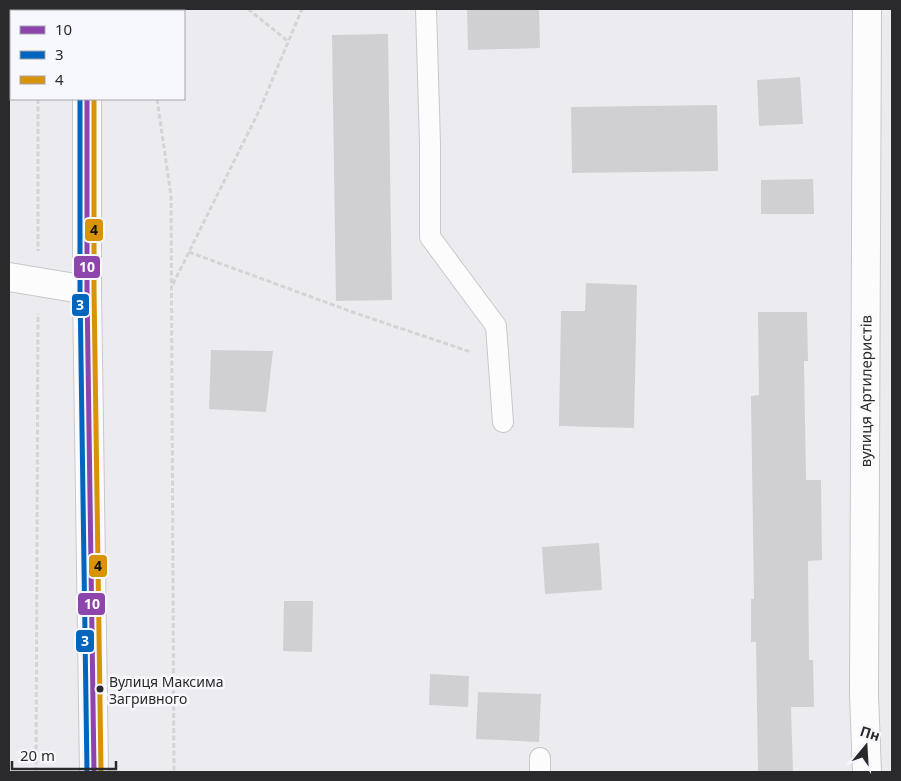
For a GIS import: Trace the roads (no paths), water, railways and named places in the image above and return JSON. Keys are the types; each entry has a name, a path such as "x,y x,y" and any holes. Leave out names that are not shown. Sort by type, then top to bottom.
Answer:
{"street":[{"name":"вулиця Артилеристів","path":"867,9 864,675 867,772"},
{"path":"88,100 87,290 94,772"},
{"path":"9,276 38,283 87,290"}],"lane":[{"path":"426,9 430,144 430,237 496,326 503,422"}],"place":[{"name":"Вулиця Максима Загривного","path":"100,689"}]}
